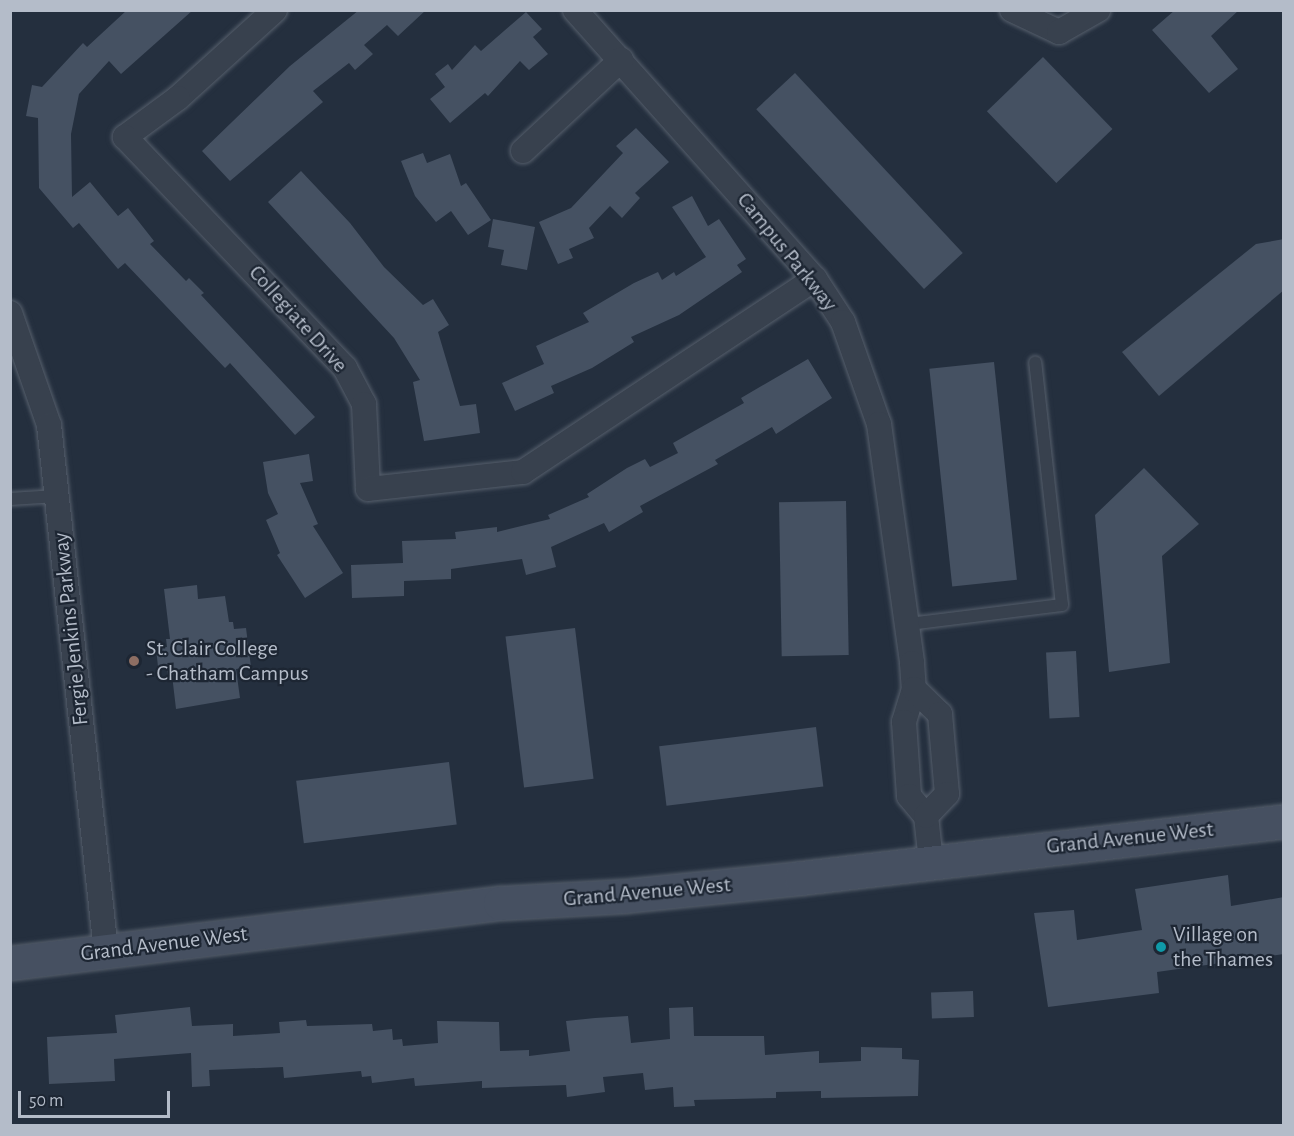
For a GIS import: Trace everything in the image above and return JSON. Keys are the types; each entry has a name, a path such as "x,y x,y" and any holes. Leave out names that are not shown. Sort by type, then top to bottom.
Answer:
{"main road":[{"name":"Grand Avenue West","path":"10,963 500,903 624,896 1284,821"}],"street":[{"name":"Collegiate Drive","path":"275,10 178,98 125,136 345,368 364,404 368,489 523,472 815,279"},
{"name":"Campus Parkway","path":"575,10 815,279 843,322 879,424 909,624 914,689 904,722 909,796 926,816 932,861"},
{"path":"1012,10 1059,32 1098,10"},
{"path":"523,151 621,60"},
{"name":"Fergie Jenkins Parkway","path":"13,325 48,418 106,951"},
{"path":"914,689 940,714 947,794 926,816"}],"lane":[{"path":"909,624 1062,605 1035,363"},
{"path":"10,499 57,496"}],"building":[{"path":"127,10 193,10 121,74 109,61 79,94 71,134 72,197 90,182 118,216 128,208 154,241 150,244 186,281 189,278 204,293 201,295 315,417 295,435 230,363 225,368 125,263 118,269 79,223 73,228 39,188 38,118 26,116 32,85 42,87 83,43 87,47"},
{"path":"359,10 426,10 398,36 387,25 364,45 373,54 355,70 349,63 313,91 323,102 230,181 202,151 290,66"},
{"path":"1175,10 1239,10 1211,36 1238,69 1209,93 1152,30"},
{"path":"526,12 542,29 533,37 548,54 529,70 520,61 488,96 485,93 450,123 430,99 445,87 435,74 448,64 452,70 475,45 481,51"},
{"path":"1043,57 1112,129 1056,183 987,111"},
{"path":"795,73 963,253 924,289 756,109"},
{"path":"636,128 669,162 635,193 640,198 622,218 610,206 589,228 594,238 569,249 573,258 558,264 539,222 571,208 623,153 616,146"},
{"path":"423,153 427,163 450,154 461,186 466,183 491,220 468,235 451,211 436,222 415,196 401,161"},
{"path":"301,171 350,223 384,267 423,305 433,299 449,325 438,332 460,406 476,404 480,433 424,441 413,382 420,380 394,338 268,202"},
{"path":"692,196 708,226 719,219 746,259 737,265 742,272 679,315 631,337 634,342 592,368 551,386 554,393 515,411 502,383 544,364 536,346 589,322 583,313 634,283 658,272 662,280 674,272 676,276 706,257 672,207"},
{"path":"493,219 535,227 527,270 501,265 504,250 488,247"},
{"path":"1284,239 1284,290 1159,396 1122,352 1256,244"},
{"path":"808,359 832,398 776,434 772,427 715,460 718,464 640,506 643,512 609,532 604,523 551,547 556,567 526,575 522,559 451,569 451,579 404,581 404,596 352,598 351,565 403,563 402,541 456,539 455,532 497,527 497,532 550,519 548,515 589,497 587,494 627,468 645,459 650,467 678,453 673,443 744,403 741,398"},
{"path":"994,362 1017,580 952,587 929,369"},
{"path":"309,454 313,481 300,483 318,524 313,526 343,573 305,598 277,555 280,553 266,520 278,514 268,493 263,462"},
{"path":"1144,468 1199,524 1162,556 1170,663 1109,672 1095,515"},
{"path":"846,501 849,655 782,656 779,502"},
{"path":"197,585 198,599 225,596 229,622 233,622 234,629 246,628 251,667 236,669 240,698 176,709 172,675 168,676 166,666 158,667 156,648 167,647 166,639 170,639 164,589"},
{"path":"575,628 594,779 524,787 506,637"},
{"path":"1076,651 1079,717 1049,718 1046,653"},
{"path":"816,727 823,787 666,806 659,746"},
{"path":"449,762 457,825 304,843 296,781"},
{"name":"Village on the Thames","path":"1228,875 1231,906 1284,897 1284,954 1157,972 1159,993 1048,1007 1034,913 1074,910 1077,940 1142,930 1135,889"},
{"path":"973,991 974,1017 932,1018 931,992"},
{"path":"190,1007 192,1026 233,1024 233,1036 280,1033 279,1022 306,1020 307,1026 372,1024 373,1031 392,1029 393,1040 402,1039 403,1046 438,1043 437,1021 499,1022 500,1051 529,1050 529,1056 570,1051 566,1021 628,1016 631,1043 670,1039 669,1008 693,1007 694,1036 764,1036 765,1055 819,1051 819,1063 861,1061 861,1047 902,1048 902,1059 919,1060 918,1096 821,1098 821,1091 776,1092 776,1098 694,1100 695,1106 674,1107 673,1087 645,1090 643,1073 603,1077 605,1092 567,1097 566,1085 482,1088 482,1081 415,1086 414,1078 372,1083 371,1076 362,1077 361,1071 284,1078 283,1067 209,1070 210,1086 192,1087 191,1053 114,1059 115,1081 49,1084 47,1037 117,1033 115,1015"}],"place":[{"name":"St. Clair College - Chatham Campus","path":"134,661"},
{"name":"Village on the Thames","path":"1161,947"}]}
